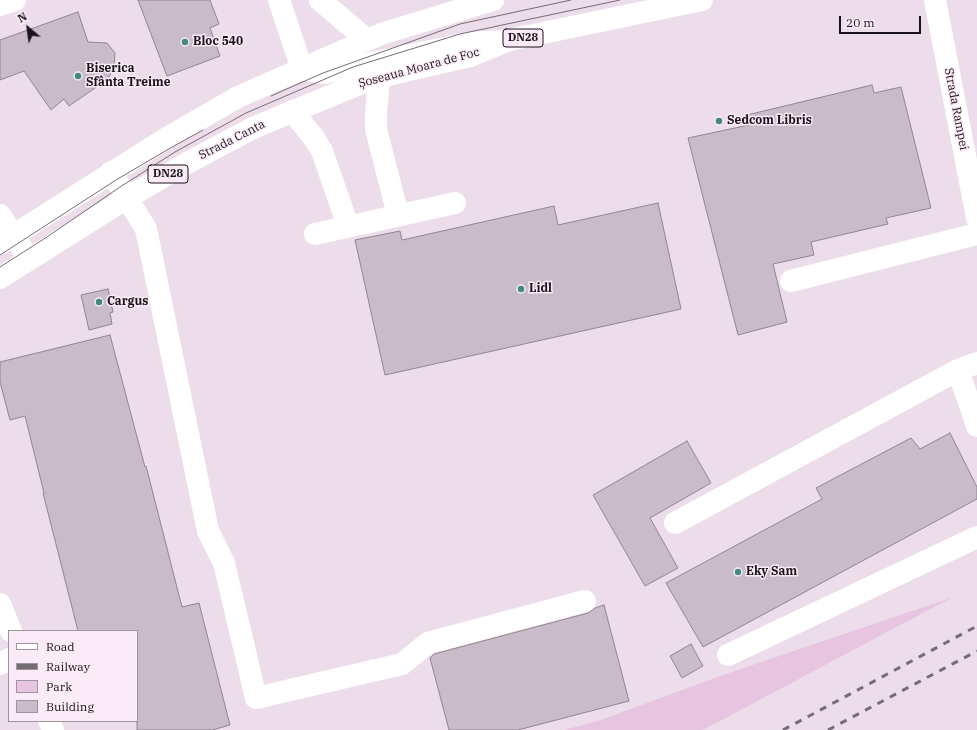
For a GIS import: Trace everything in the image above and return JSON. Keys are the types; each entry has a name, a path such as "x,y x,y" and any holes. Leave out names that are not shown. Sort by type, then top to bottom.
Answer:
{"main road":[{"path":"0,5 15,0"},
{"path":"280,0 302,69 323,72 469,43 509,40"},
{"path":"320,0 367,40"},
{"name":"DN28","path":"7,240 111,172 165,139 238,98 367,40 410,24 493,0"},
{"name":"Șoseaua Moara de Foc","path":"347,89 379,77 470,56 509,40 702,0"},
{"name":"Strada Rampei","path":"935,0 976,211"},
{"path":"379,77 376,129 398,215"},
{"name":"Strada Canta","path":"0,278 127,198 187,163 253,128 347,89"},
{"path":"292,111 314,138 322,151 348,226"},
{"path":"111,172 146,229 207,528 224,563 256,698 402,664 428,643 586,602"},
{"path":"315,234 455,203"},
{"path":"0,215 7,240 29,260"},
{"path":"791,281 977,234"},
{"path":"674,523 968,367 977,426"},
{"path":"728,655 977,537"},
{"path":"0,604 11,630"}],"green space":[{"path":"953,597 703,730 564,730 598,721 720,676"}],"building":[{"name":"Bloc 540","path":"138,0 210,0 219,24 210,28 220,56 167,76"},
{"path":"78,12 88,42 107,43 115,53 114,67 108,79 69,106 64,99 51,110 24,71 0,80 0,40"},
{"path":"872,85 874,93 901,87 931,208 886,218 888,224 811,242 814,255 773,264 787,322 738,335 688,138 749,125 747,115"},
{"name":"Lidl","path":"658,203 681,309 385,375 355,240 400,231 402,240 554,206 558,225"},
{"path":"108,289 113,312 110,313 112,324 89,330 81,295"},
{"path":"110,335 145,467 146,466 182,607 199,603 230,725 212,730 137,730 138,630 78,630 25,416 10,420 0,382 0,362"},
{"path":"950,433 977,487 977,499 703,647 666,583 822,499 816,488 911,438 920,449"},
{"path":"687,441 711,483 650,518 678,568 645,586 593,495"},
{"path":"604,605 629,701 518,730 449,730 430,658 434,654 588,613 595,608"},
{"path":"691,644 703,666 682,678 670,656"}],"tram line":[{"path":"271,96 323,73 460,24 571,0"},
{"path":"0,267 175,152 246,113 353,67 460,34 620,0"},
{"path":"0,255 116,180 203,130"}],"railway":[{"path":"783,730 977,626"},
{"path":"828,730 977,651"}],"place":[{"name":"Bloc 540","path":"185,42"},
{"name":"Biserica Sfânta Treime","path":"78,76"},
{"name":"Sedcom Libris","path":"719,121"},
{"name":"Lidl","path":"521,289"},
{"name":"Cargus","path":"99,302"},
{"name":"Eky Sam","path":"738,572"}]}
